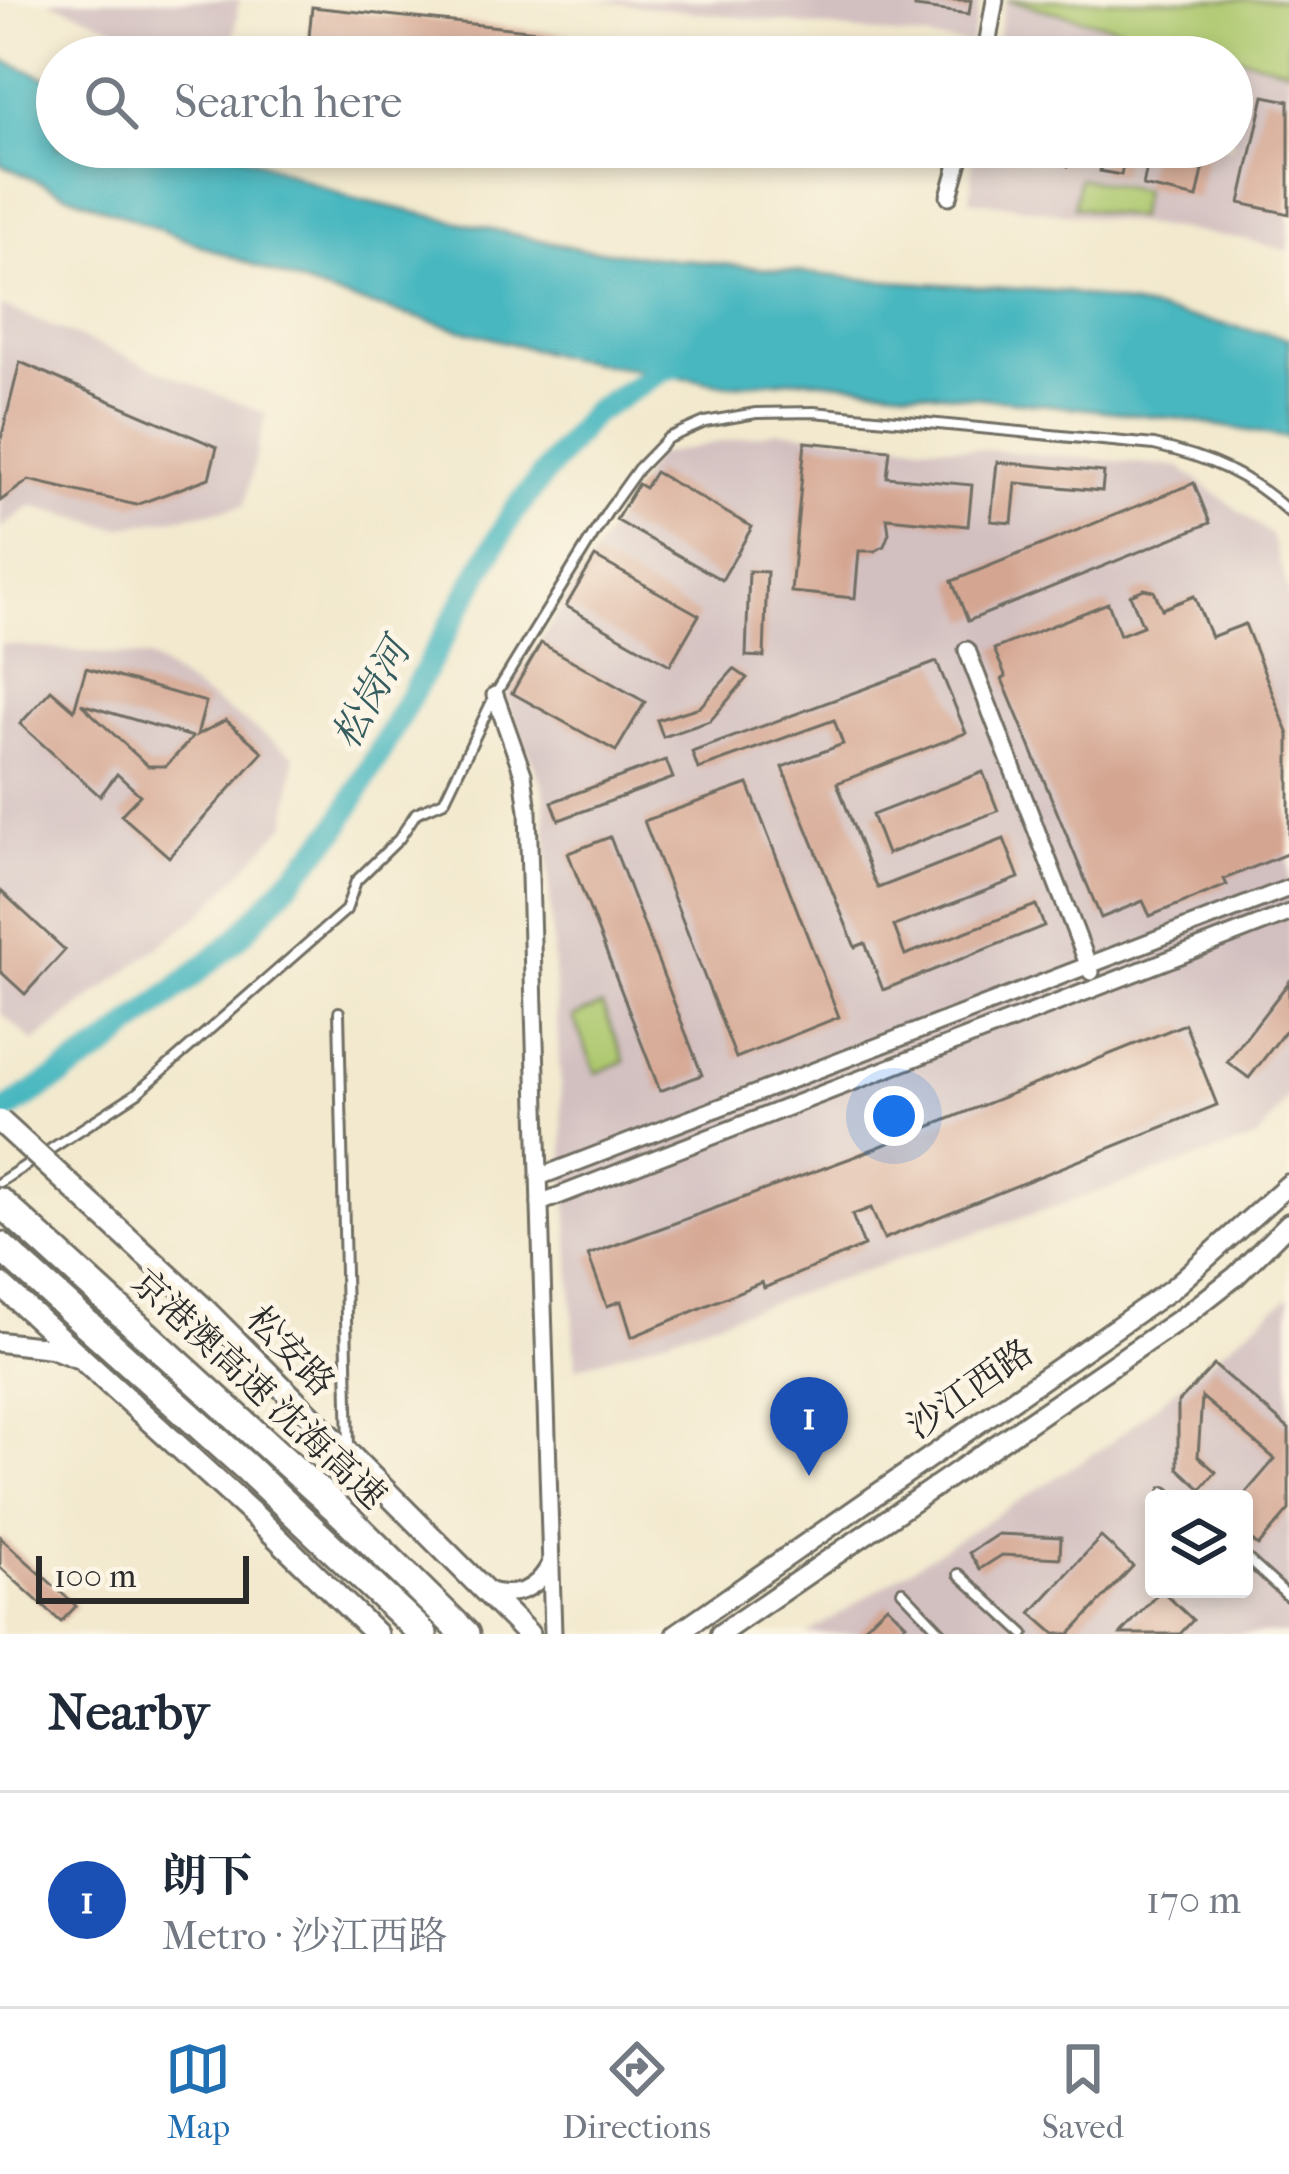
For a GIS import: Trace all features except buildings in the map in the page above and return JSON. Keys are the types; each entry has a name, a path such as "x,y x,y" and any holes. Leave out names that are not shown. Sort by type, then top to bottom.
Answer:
{"highway":[{"name":"京港澳高速 沈海高速","path":"0,1202 345,1516 465,1634"},
{"name":"京港澳高速 沈海高速","path":"0,1246 423,1634"}],"main road":[{"name":"松安路","path":"0,1121 201,1306 528,1634"},
{"path":"0,1284 256,1517 376,1634"}],"street":[{"path":"989,36 995,0"},
{"path":"949,196 957,168"},
{"path":"967,650 1097,987"},
{"path":"495,695 523,774 528,811 553,1634"},
{"path":"539,1177 1289,888"},
{"path":"540,1203 1289,913"},
{"name":"沙江西路","path":"676,1634 1173,1288 1289,1184"},
{"name":"沙江西路","path":"720,1634 1190,1312 1283,1230"},
{"path":"0,1342 51,1348 84,1360"},
{"path":"483,1589 515,1594 532,1587 551,1561"}],"lane":[{"path":"0,1181 137,1093 346,910 356,881 399,839 416,813 444,800 495,695 608,511 668,438 705,422 756,413 814,412 1154,445 1204,456 1251,478 1289,512"},
{"path":"339,1012 350,1457"},
{"path":"1253,1564 1289,1597"},
{"path":"959,1574 1024,1634"},
{"path":"902,1592 943,1634"}],"shaded area":[{"path":"48,0 239,0 234,36 136,36"},
{"path":"591,0 980,0 973,36 902,36"},
{"path":"1006,0 1154,36 998,36"},
{"path":"1253,60 1289,69 1289,251 1244,239 970,200 972,168 1253,168"},
{"path":"0,305 266,414 244,506 118,528 31,506 0,529"},
{"path":"778,431 1180,467 1271,535 1289,593 1289,1096 1258,1138 576,1368 544,789 505,697 656,455"},
{"path":"0,644 149,658 295,756 287,823 204,912 34,1042 0,1012"},
{"path":"1289,1296 1289,1634 807,1634 1109,1444"}],"green space":[{"path":"1006,0 1289,0 1289,69 1253,60 1253,36 1154,36"},
{"path":"1079,178 1143,190 1137,218 1074,207"},
{"path":"602,1005 625,1061 596,1073 573,1017"}],"water":[{"path":"0,59 36,74 36,168 275,168 351,198 581,249 871,280 1067,292 1289,338 1289,438 1181,419 805,379 729,385 561,357 327,293 66,194 0,164"}],"waterway":[{"name":"松岗河","path":"0,1114 104,1048 236,940 336,830 512,514 592,414 664,369 688,363"}],"place":[{"name":"朗下","path":"809,1476"}]}
